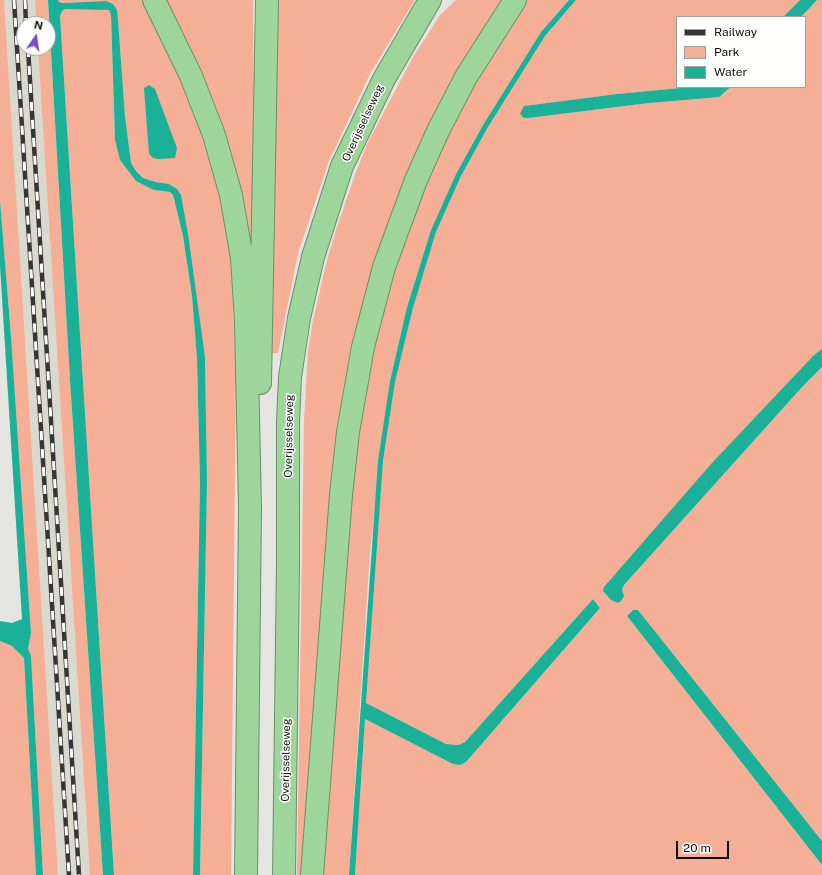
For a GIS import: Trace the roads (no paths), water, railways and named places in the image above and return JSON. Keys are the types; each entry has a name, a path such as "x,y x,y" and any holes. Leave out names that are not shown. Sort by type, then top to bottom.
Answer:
{"highway":[{"path":"154,0 204,105 224,165 238,228 242,258 246,322 250,508 246,875"},
{"path":"250,508 261,371 267,0"},
{"path":"418,22 430,0"},
{"path":"418,22 442,0"},
{"path":"312,875 341,495 349,426 363,347 384,267 416,180 438,130 466,77 515,0"},
{"name":"Overijsselseweg","path":"284,875 288,563 288,422 290,377 294,349 313,256 342,166 355,136 384,79 418,22"}],"water":[{"path":"48,0 58,0 59,2 63,3 106,1 113,4 117,10 125,116 131,163 143,178 169,184 177,189 181,195 188,234 205,357 207,481 200,875 193,875 200,483 197,359 192,296 183,236 173,195 170,192 154,190 136,181 120,160 115,140 111,16 109,10 65,9 62,11 60,16 114,875 103,875 70,380 51,56 56,56 56,16 49,16"},
{"path":"569,0 576,0 545,36 488,127 461,176 436,232 413,308 395,382 383,461 366,703 446,744 458,745 465,742 593,599 600,608 466,762 460,765 453,764 365,719 355,875 349,875 378,461 390,381 407,307 431,230 456,174 483,125 541,32"},
{"path":"800,0 817,0 802,16 784,16"},
{"path":"149,85 155,89 177,148 175,158 159,159 153,158 149,154 144,88"},
{"path":"680,88 730,88 719,97 649,103 528,118 524,118 520,114 524,106 617,94"},
{"path":"0,200 31,633 28,649 31,656 43,875 36,875 24,658 12,646 0,641 0,621 12,623 22,619 0,266"},
{"path":"822,349 822,367 803,386 624,585 622,590 624,596 621,601 618,603 611,600 603,591 604,587 711,464 814,355"},
{"path":"633,610 638,610 822,841 822,865 627,616"}],"railway":[{"path":"14,0 69,875"},
{"path":"25,0 26,16"},
{"path":"28,56 79,875"}]}
